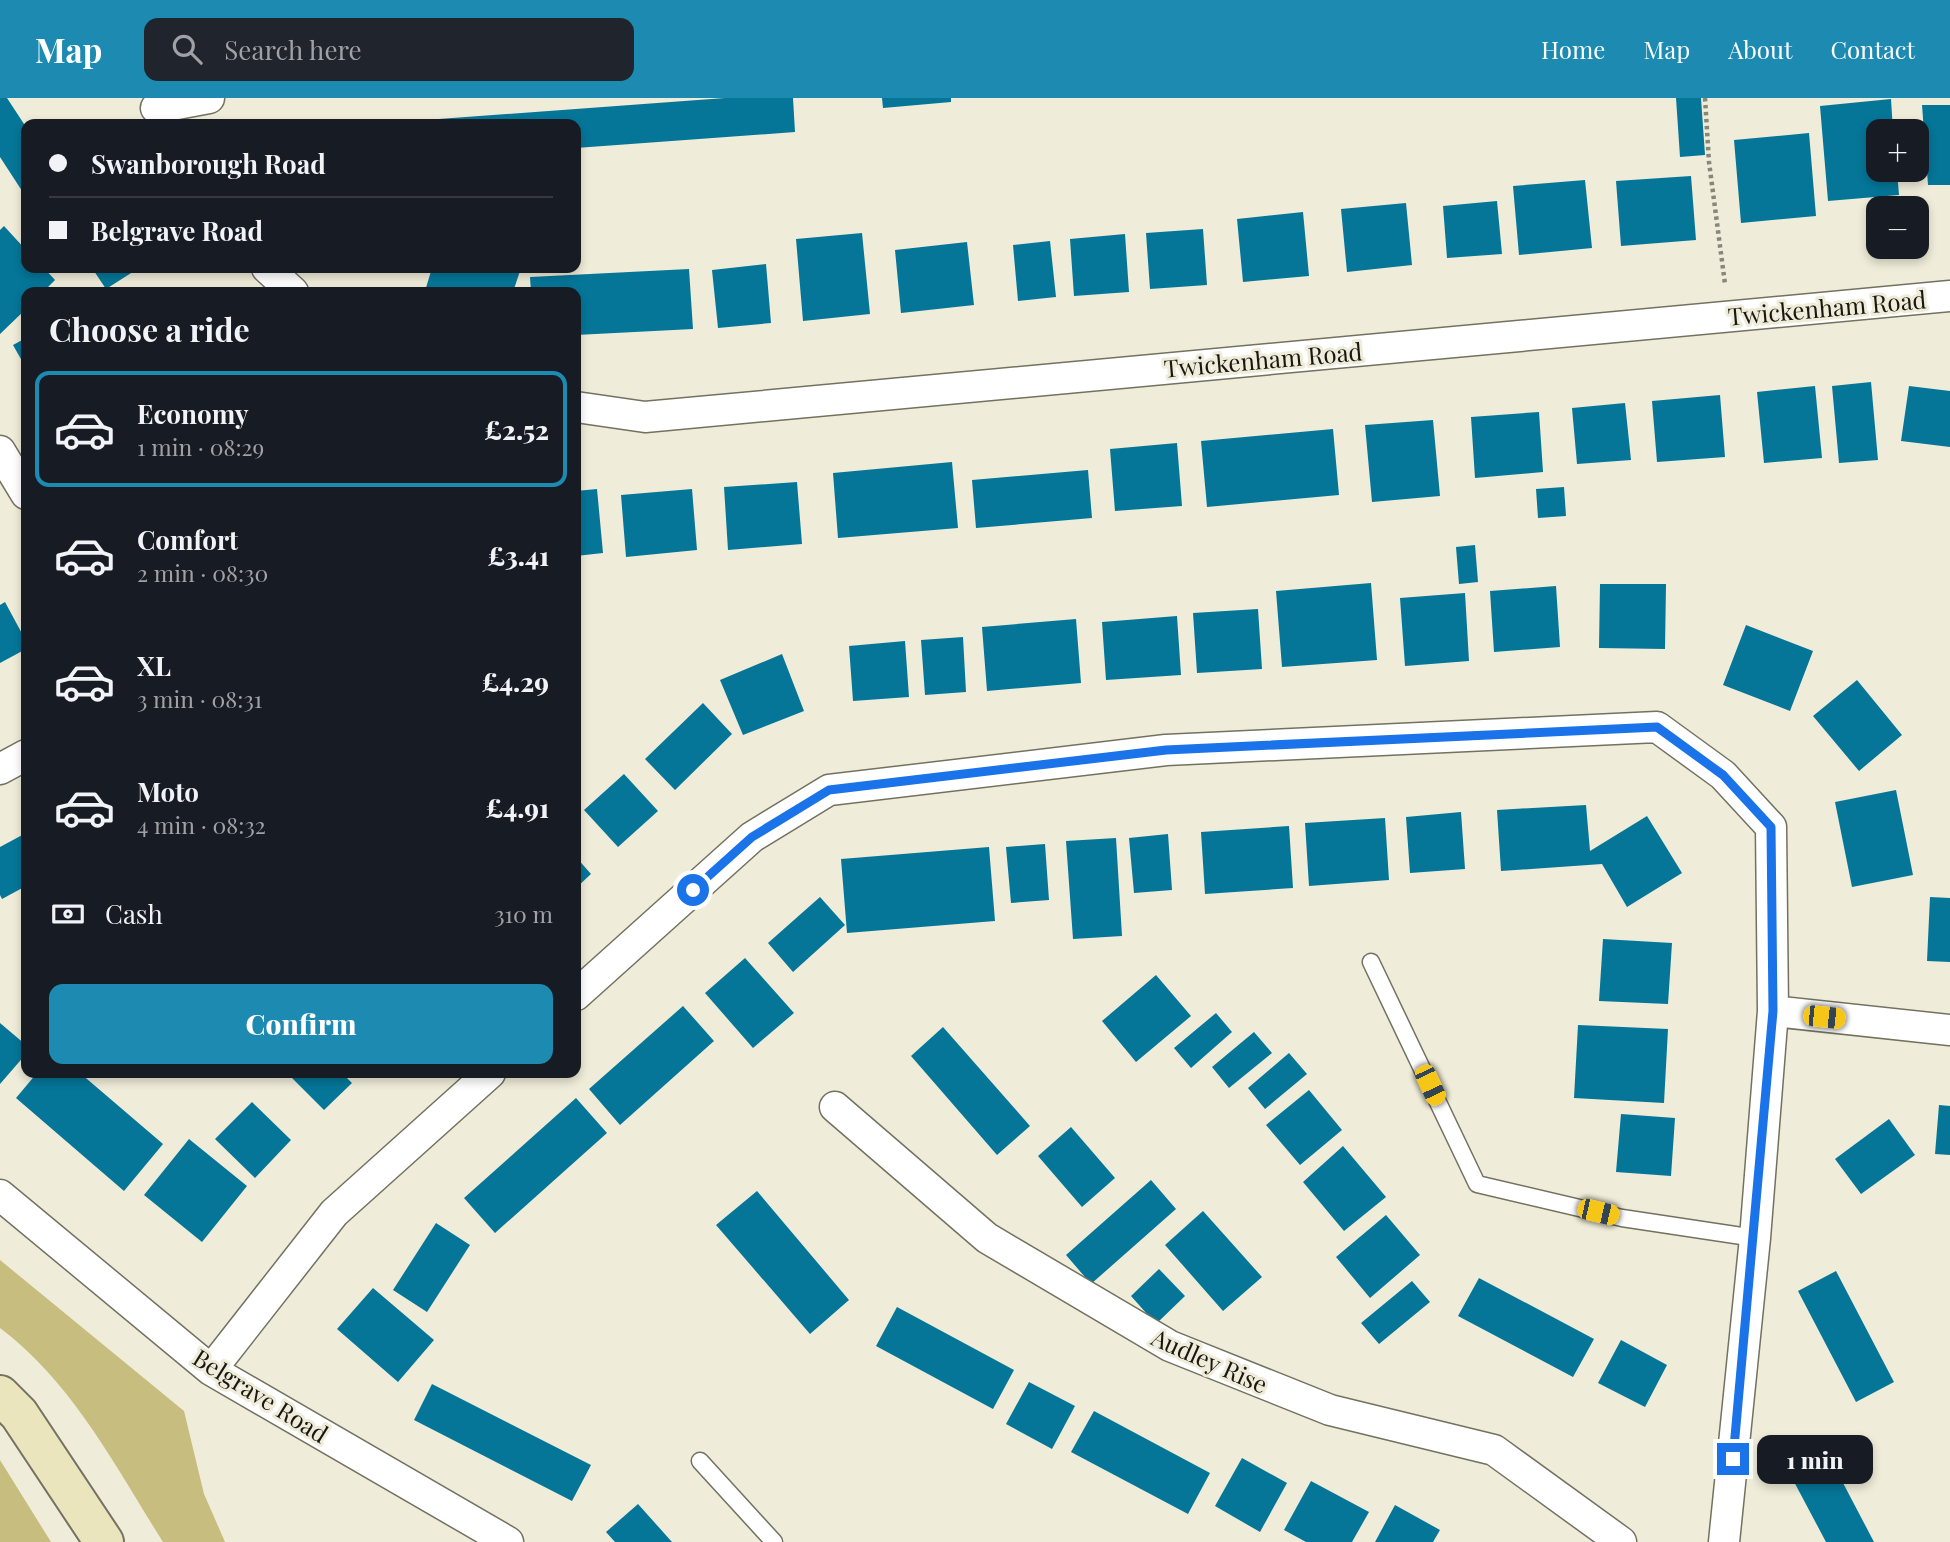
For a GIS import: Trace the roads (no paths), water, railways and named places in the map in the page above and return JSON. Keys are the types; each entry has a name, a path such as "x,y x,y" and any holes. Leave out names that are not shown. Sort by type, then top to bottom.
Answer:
{"street":[{"path":"158,110 209,98"},
{"path":"272,273 288,287"},
{"name":"Twickenham Road","path":"581,408 645,417 1950,296"},
{"path":"0,451 21,486"},
{"path":"581,991 752,837 829,790 1166,750 1657,727 1723,775 1771,827 1773,1011 1755,1238 1724,1542"},
{"path":"0,769 21,758"},
{"path":"1773,1011 1950,1030"},
{"path":"211,1370 334,1213 484,1078"},
{"name":"Audley Rise","path":"835,1107 987,1238 1170,1346 1330,1410 1494,1450 1621,1542"},
{"name":"Belgrave Road","path":"0,1195 211,1370 508,1542"},
{"path":"0,1395 19,1414 104,1542"}],"lane":[{"path":"1371,962 1477,1184 1622,1218 1755,1238"},
{"path":"699,1461 774,1542"}]}
